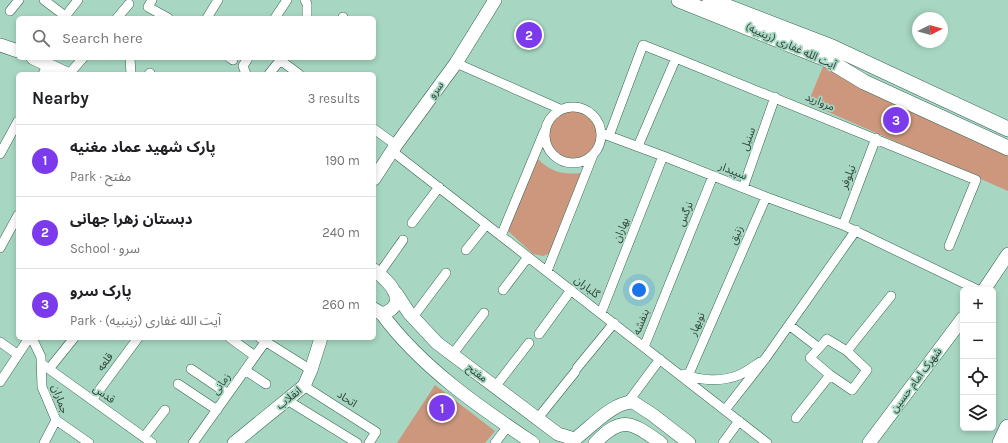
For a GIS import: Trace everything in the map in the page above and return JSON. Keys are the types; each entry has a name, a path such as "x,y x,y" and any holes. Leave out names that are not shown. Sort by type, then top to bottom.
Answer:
{"main road":[{"name":"آیت الله غفاری (زینبیه)","path":"679,0 826,59 864,82 1008,148"},
{"name":"آیت الله غفاری (زینبیه)","path":"710,0 832,47 1008,129"}],"street":[{"path":"10,11 19,0"},
{"path":"44,0 63,16"},
{"path":"65,16 78,0"},
{"path":"152,0 148,7 164,16"},
{"path":"208,16 218,0"},
{"path":"276,16 287,0"},
{"path":"305,0 307,4 307,16"},
{"name":"سرو","path":"376,176 394,148 456,63 495,0"},
{"path":"120,16 129,4"},
{"path":"0,45 16,50"},
{"name":"مروارید","path":"605,134 643,45 775,97 976,180 949,246"},
{"path":"638,146 676,58"},
{"path":"36,60 46,69 59,72"},
{"path":"70,72 81,60"},
{"path":"130,60 131,72"},
{"path":"245,72 243,66 247,60"},
{"path":"271,72 280,60"},
{"path":"282,60 297,72"},
{"path":"456,63 560,109"},
{"name":"سنبل","path":"743,188 775,97"},
{"path":"501,236 551,117 560,109 574,106 591,112 597,119 605,134 599,147 593,155 547,271"},
{"path":"0,154 16,125"},
{"path":"545,130 546,143 550,152 557,158 566,162 576,163 585,161 593,155"},
{"name":"گلباران","path":"376,133 486,225 767,443"},
{"name":"سپیدار","path":"605,134 664,156 766,198 856,230 972,287"},
{"name":"نیلوفر","path":"843,225 876,138"},
{"name":"بهاران","path":"601,314 664,156"},
{"name":"نرگس","path":"678,261 713,176"},
{"path":"412,223 439,187"},
{"name":"زنبق","path":"728,283 766,198"},
{"path":"0,248 16,219"},
{"path":"466,250 486,225"},
{"path":"725,410 765,359 856,230"},
{"path":"377,272 403,240"},
{"path":"986,287 1008,254"},
{"path":"504,290 528,257"},
{"name":"بنفشه","path":"644,347 678,261"},
{"name":"مفتح","path":"377,272 396,293 413,317 437,343 558,434 572,441"},
{"path":"413,317 446,273"},
{"name":"نوبهار","path":"688,376 728,283"},
{"path":"539,334 571,290"},
{"path":"396,293 396,303 394,308 378,312 394,330 447,380 533,443"},
{"path":"847,351 891,296"},
{"path":"452,355 484,313"},
{"name":"شهرک امام حسین","path":"869,443 960,322"},
{"path":"538,418 614,324"},
{"path":"789,325 819,348"},
{"path":"827,339 847,351 867,370 852,390 830,375 810,358 827,339"},
{"path":"0,382 28,340"},
{"name":"جماران","path":"33,340 45,367 42,387 56,420 44,443"},
{"path":"45,367 72,340"},
{"name":"قلعه","path":"92,400 137,340"},
{"path":"233,340 255,356"},
{"name":"زمانی","path":"193,443 255,356 264,340"},
{"path":"266,340 311,370"},
{"name":"انقلاب","path":"234,443 304,386 311,370 320,340"},
{"path":"0,342 17,354"},
{"path":"495,387 529,343"},
{"path":"572,441 604,414 628,402 660,359"},
{"path":"673,370 688,376 715,380 739,375 765,359"},
{"name":"قدس","path":"45,367 152,443"},
{"path":"191,369 228,394"},
{"path":"245,370 266,384"},
{"path":"796,418 830,375"},
{"path":"178,384 217,410"},
{"name":"اتحاد","path":"304,386 376,432 369,443"},
{"path":"286,400 357,443"},
{"path":"628,402 633,402 653,415 689,443"},
{"path":"144,437 165,410"},
{"path":"56,420 89,443"},
{"path":"723,443 739,421"},
{"path":"595,443 615,426 626,423 637,427 661,443"},
{"path":"495,443 508,426"}],"shaded area":[{"path":"826,59 1008,148 1008,191 808,103"},
{"path":"568,110 578,110 587,114 593,120 596,125 596,143 587,154 578,158 568,158 559,154 553,148 549,139 549,129 553,120 559,114"},
{"path":"537,158 547,167 557,172 581,173 550,253 543,256 533,254 508,231"},
{"path":"435,385 495,431 485,443 397,443"}],"place":[{"name":"دبستان زهرا جهانی","path":"529,35"},
{"name":"پارک سرو","path":"896,120"},
{"name":"پارک شهید عماد مغنیه","path":"442,408"}]}
